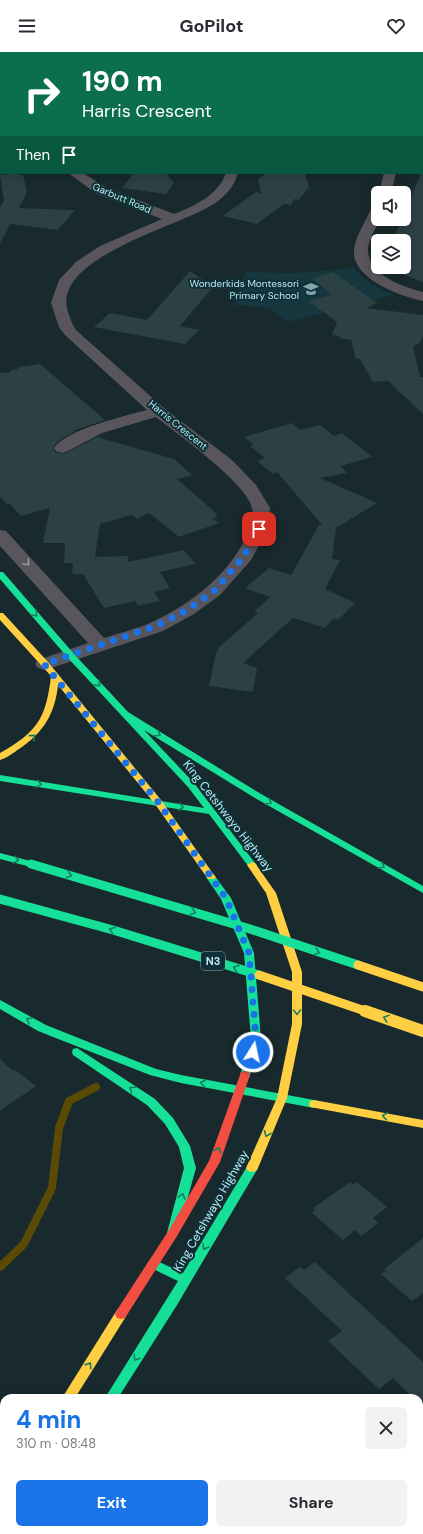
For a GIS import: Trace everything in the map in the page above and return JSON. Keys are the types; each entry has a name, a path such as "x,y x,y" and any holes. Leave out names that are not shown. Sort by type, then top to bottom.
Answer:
{"main road":[{"name":"King Cetshwayo Highway","path":"0,574 71,656 191,785 242,850 271,893 297,972 297,1024 282,1098 253,1166 186,1280 114,1394"},
{"name":"King Cetshwayo Highway","path":"0,615 55,676 158,802 226,898 249,953 256,1039 241,1090 214,1162 173,1234 71,1394"},
{"path":"0,758 21,746 40,730 50,711 55,676"},
{"path":"125,714 258,796 423,890"},
{"path":"0,778 158,802 212,812"},
{"path":"0,856 247,928 423,987"},
{"name":"N3","path":"0,899 113,930 237,968 423,1031"},
{"path":"0,1004 42,1028 151,1102 168,1121 184,1146 190,1168 173,1234"},
{"path":"42,1028 154,1072 282,1098 423,1124"},
{"path":"153,1264 186,1280"}],"street":[{"name":"Garbutt Road","path":"76,174 102,191 173,218"},
{"name":"Harris Crescent","path":"44,664 156,626 187,610 214,591 244,556 259,529 261,508 250,489 226,464 160,412 78,340 67,328 62,319 59,306 63,286 71,274 81,264 111,245 196,209 216,196 230,180 232,174"},
{"path":"387,186 390,174"},
{"path":"371,224 361,250 366,266 375,276 384,282 423,297"},
{"path":"62,448 82,435 94,430 160,412"},
{"path":"0,535 100,645"}],"shaded area":[{"name":"Wonderkids Montessori Primary School","path":"353,268 368,282 393,295 287,322 269,308 235,305 246,272 301,273"}],"building":[{"path":"133,174 167,174 174,183 166,194 122,188"},
{"path":"265,174 305,174 309,187 299,200 294,199 291,205 284,204 257,224 223,216 256,192 261,194 258,179"},
{"path":"421,174 423,174 423,282 404,275 411,274 411,234 395,234 399,226 411,226 411,197"},
{"path":"0,175 23,175 27,192 19,208 75,210 58,230 10,224 0,244 0,207 4,201"},
{"path":"190,271 213,287 180,326 199,330 185,344 94,327 110,313 147,320"},
{"path":"333,272 377,303 366,308 423,315 423,336 420,343 413,346 420,377 423,377 423,414 388,381 373,382 360,359 356,359 351,340 332,335 337,322 308,301 332,295 312,278"},
{"path":"40,364 105,420 72,431 75,431 60,440 53,447 55,452 62,454 68,452 97,437 174,459 192,475 177,479 217,514 214,515 218,517 213,519 219,523 179,537 149,513 137,519 131,515 100,524 95,557 128,556 128,562 184,550 195,564 160,572 170,588 154,592 160,601 138,606 135,601 104,608 83,574 72,574 73,563 64,563 65,543 43,543 50,508 21,516 10,504 7,504 0,497 0,373 11,372 10,370 18,369 18,367"},
{"path":"292,423 300,430 320,425 334,436 342,433 372,457 341,466 347,473 320,478 377,503 336,528 332,559 340,560 325,589 355,603 338,620 334,618 325,628 293,618 243,663 257,668 253,692 209,686 216,653 219,650 217,649 258,613 254,612 270,597 245,588 269,568 291,575 319,525 322,525 277,472 273,474 257,461 265,458 250,446 254,445 244,437"},
{"path":"0,1059 13,1071 15,1070 36,1086 0,1111"},
{"path":"350,1182 353,1185 357,1182 387,1207 373,1218 378,1223 361,1236 355,1230 343,1240 312,1213 315,1210 313,1208"},
{"path":"423,1238 423,1293 412,1301 381,1274 386,1271 384,1269"},
{"path":"315,1262 423,1362 423,1394 409,1394 393,1378 379,1389 328,1341 342,1331 285,1278 300,1267 304,1270"}],"waterway":[{"path":"0,1267 24,1244 52,1188 59,1128 69,1101 96,1087"}],"traffic: fast":[{"path":"0,574 71,656 191,785 252,865"},
{"path":"125,714 258,796 423,890"},
{"path":"0,778 212,812"},
{"path":"0,856 31,864"},
{"path":"31,864 247,928 358,965"},
{"path":"211,877 226,898 249,953 256,1039 245,1075"},
{"path":"0,899 113,930 259,975"},
{"path":"0,1004 42,1028 154,1072 181,1079 314,1104"},
{"path":"77,1052 151,1102 169,1121 184,1146 190,1168 173,1233"},
{"path":"114,1394 173,1301 252,1168"},
{"path":"153,1264 185,1279"}],"traffic: slow":[{"path":"0,615 45,664 158,802 211,877"},
{"path":"0,757 25,742 41,726 50,705 55,676"},
{"path":"252,865 271,893 297,972 297,1024 282,1098 252,1168"},
{"path":"358,965 423,987"},
{"path":"259,975 423,1031"},
{"path":"314,1104 423,1124"},
{"path":"71,1394 121,1314"}],"traffic: jam":[{"path":"121,1314 173,1233 214,1162 245,1075"}],"place":[{"name":"Wonderkids Montessori Primary School","path":"311,289"}],"route":[{"path":"253,1052 256,1039 249,953 226,898 158,802 44,664 156,626 187,610 214,591 244,556 259,529"}]}
